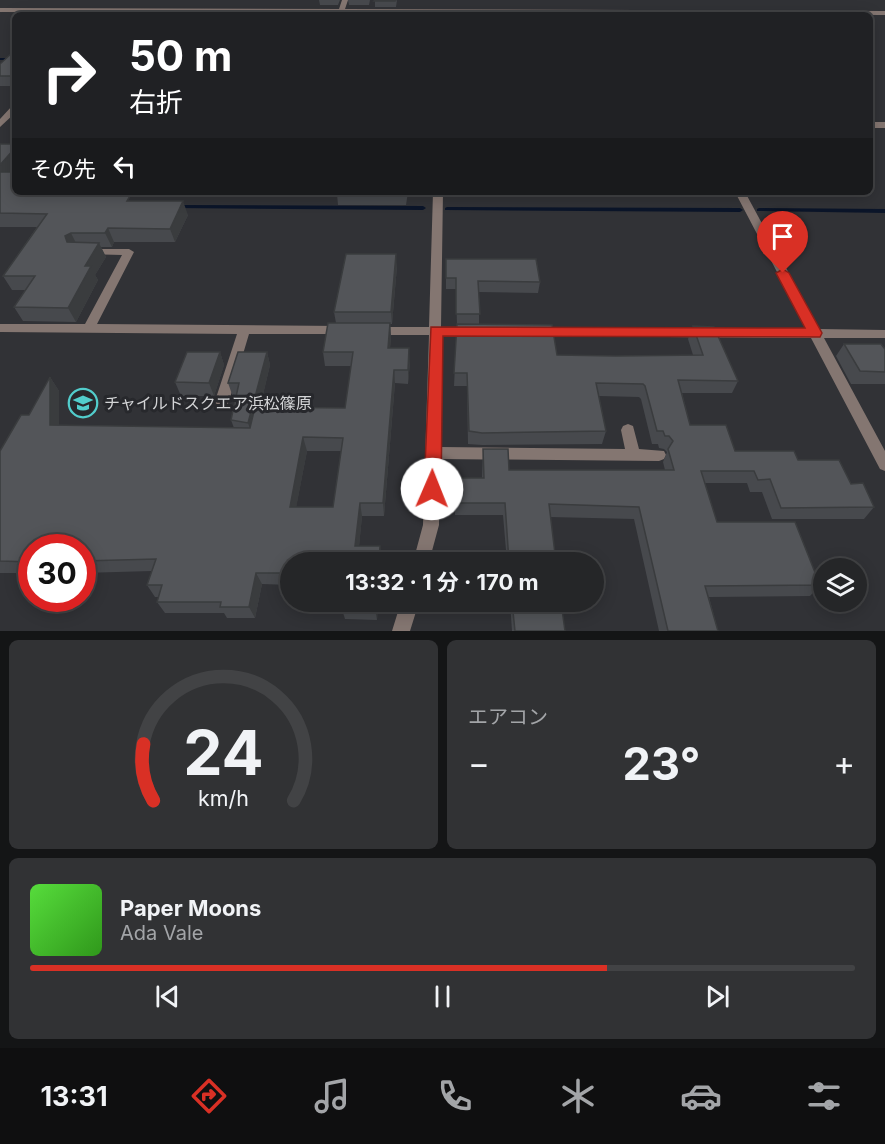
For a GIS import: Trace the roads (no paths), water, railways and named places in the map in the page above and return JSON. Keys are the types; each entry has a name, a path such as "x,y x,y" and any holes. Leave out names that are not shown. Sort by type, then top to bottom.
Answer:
{"street":[{"path":"106,12 117,0"},
{"path":"341,12 345,0"},
{"path":"0,10 70,12"},
{"path":"576,12 764,12"},
{"path":"1,122 12,111"},
{"path":"424,552 431,525 438,195"},
{"path":"742,195 885,465"},
{"path":"78,252 129,252 88,329"},
{"path":"0,328 483,331"},
{"path":"222,401 244,330"},
{"path":"530,332 885,334"},
{"path":"628,430 633,454"},
{"path":"433,453 659,455"},
{"path":"402,631 407,612"}],"waterway":[{"path":"0,59 12,59"},
{"path":"176,207 423,208"},
{"path":"447,209 740,210"},
{"path":"759,210 885,211"}],"place":[{"name":"チャイルドスクエア浜松篠原","path":"83,403"}]}
